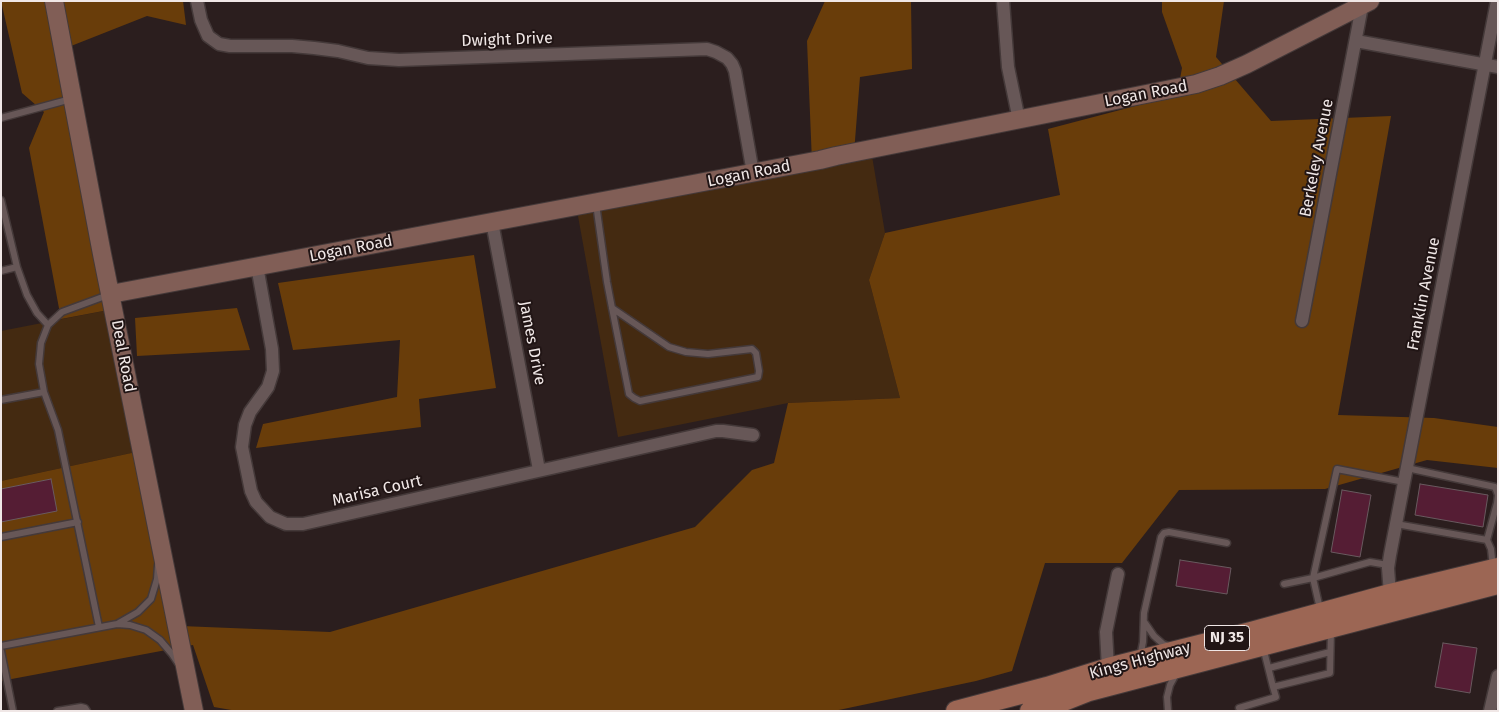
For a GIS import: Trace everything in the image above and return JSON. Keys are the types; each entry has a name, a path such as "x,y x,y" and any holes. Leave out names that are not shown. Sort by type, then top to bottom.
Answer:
{"main road":[{"name":"Kings Highway","path":"956,711 1139,661 1178,659 1262,646 1390,594 1496,574"},
{"name":"Kings Highway","path":"1030,711 1052,708 1089,691 1178,659 1326,621 1496,574"}],"street":[{"name":"Deal Road","path":"54,1 194,711"},
{"name":"Dwight Drive","path":"197,1 204,30 208,36 218,44 230,46 292,46 338,51 368,58 399,60 707,50 716,52 726,58 732,64 735,71 753,173"},
{"path":"1003,1 1008,67 1019,120"},
{"name":"Franklin Avenue","path":"1390,594 1388,565 1492,66 1497,1"},
{"name":"Logan Road","path":"111,294 753,173 1196,84 1247,64 1365,2"},
{"name":"Berkeley Avenue","path":"1302,320 1365,2"},
{"path":"1356,41 1492,66"},
{"name":"James Drive","path":"492,222 539,470"},
{"name":"Marisa Court","path":"257,266 272,349 273,371 268,387 250,412 245,425 242,447 251,491 256,502 270,517 286,524 303,524 716,431 752,435"},
{"path":"1108,668 1106,632 1118,574"},
{"path":"1490,711 1498,677"}],"lane":[{"path":"1,118 72,98"},
{"path":"1,200 4,226 27,295 36,313 48,325"},
{"path":"595,203 606,282 629,394 640,401 758,377 756,353 752,349 708,354 686,352 668,347 612,308"},
{"path":"1,271 17,267"},
{"path":"99,627 58,430 44,392 39,364 41,343 48,325 62,312 111,294"},
{"path":"1,400 44,392"},
{"path":"1407,468 1495,487 1498,495 1497,503 1488,540 1496,574"},
{"path":"1273,687 1330,673 1330,652 1326,621 1313,578 1338,469 1404,482"},
{"path":"1,537 78,522"},
{"path":"1396,524 1488,540"},
{"path":"1139,661 1143,642 1144,613 1161,537 1169,532 1227,543"},
{"path":"117,624 138,612 151,599 157,578 159,536"},
{"path":"1284,584 1370,562 1388,565"},
{"path":"1144,621 1154,636 1178,659 1167,697 1168,711"},
{"path":"1,646 117,624 130,625 146,630 160,640 187,677"},
{"path":"1240,708 1276,697 1262,646"},
{"path":"1,651 13,711"},
{"path":"1268,668 1330,652"},
{"path":"57,711 81,707 87,711"}],"shaded area":[{"path":"1,1 183,1 186,25 147,16 66,48 119,308 61,319 29,148 44,112 22,93"},
{"path":"825,1 911,1 912,69 860,77 854,153 812,162 807,41"},
{"path":"1162,1 1224,1 1216,57 1271,121 1391,116 1338,415 1434,418 1498,427 1498,468 1427,460 1325,489 1179,490 1122,563 1045,563 1012,671 976,681 834,711 237,711 214,707 193,645 1,681 1,481 150,449 181,626 330,632 695,527 752,470 774,463 788,403 900,398 869,280 885,233 1060,195 1048,129 1177,95 1182,68 1162,12"},
{"path":"871,150 885,233 869,280 900,398 788,403 618,437 576,205"},
{"path":"474,255 496,388 419,399 421,427 256,448 263,424 397,397 400,340 293,350 278,283"},
{"path":"119,308 150,449 1,481 1,331"},
{"path":"237,308 250,350 137,356 135,318"}],"building":[{"path":"51,479 57,511 1,522 1,489"},
{"path":"1420,484 1488,495 1483,527 1415,515"},
{"path":"1342,490 1371,495 1360,557 1331,552"},
{"path":"1180,560 1231,568 1227,594 1176,586"},
{"path":"1443,643 1477,648 1470,693 1435,687"}]}
